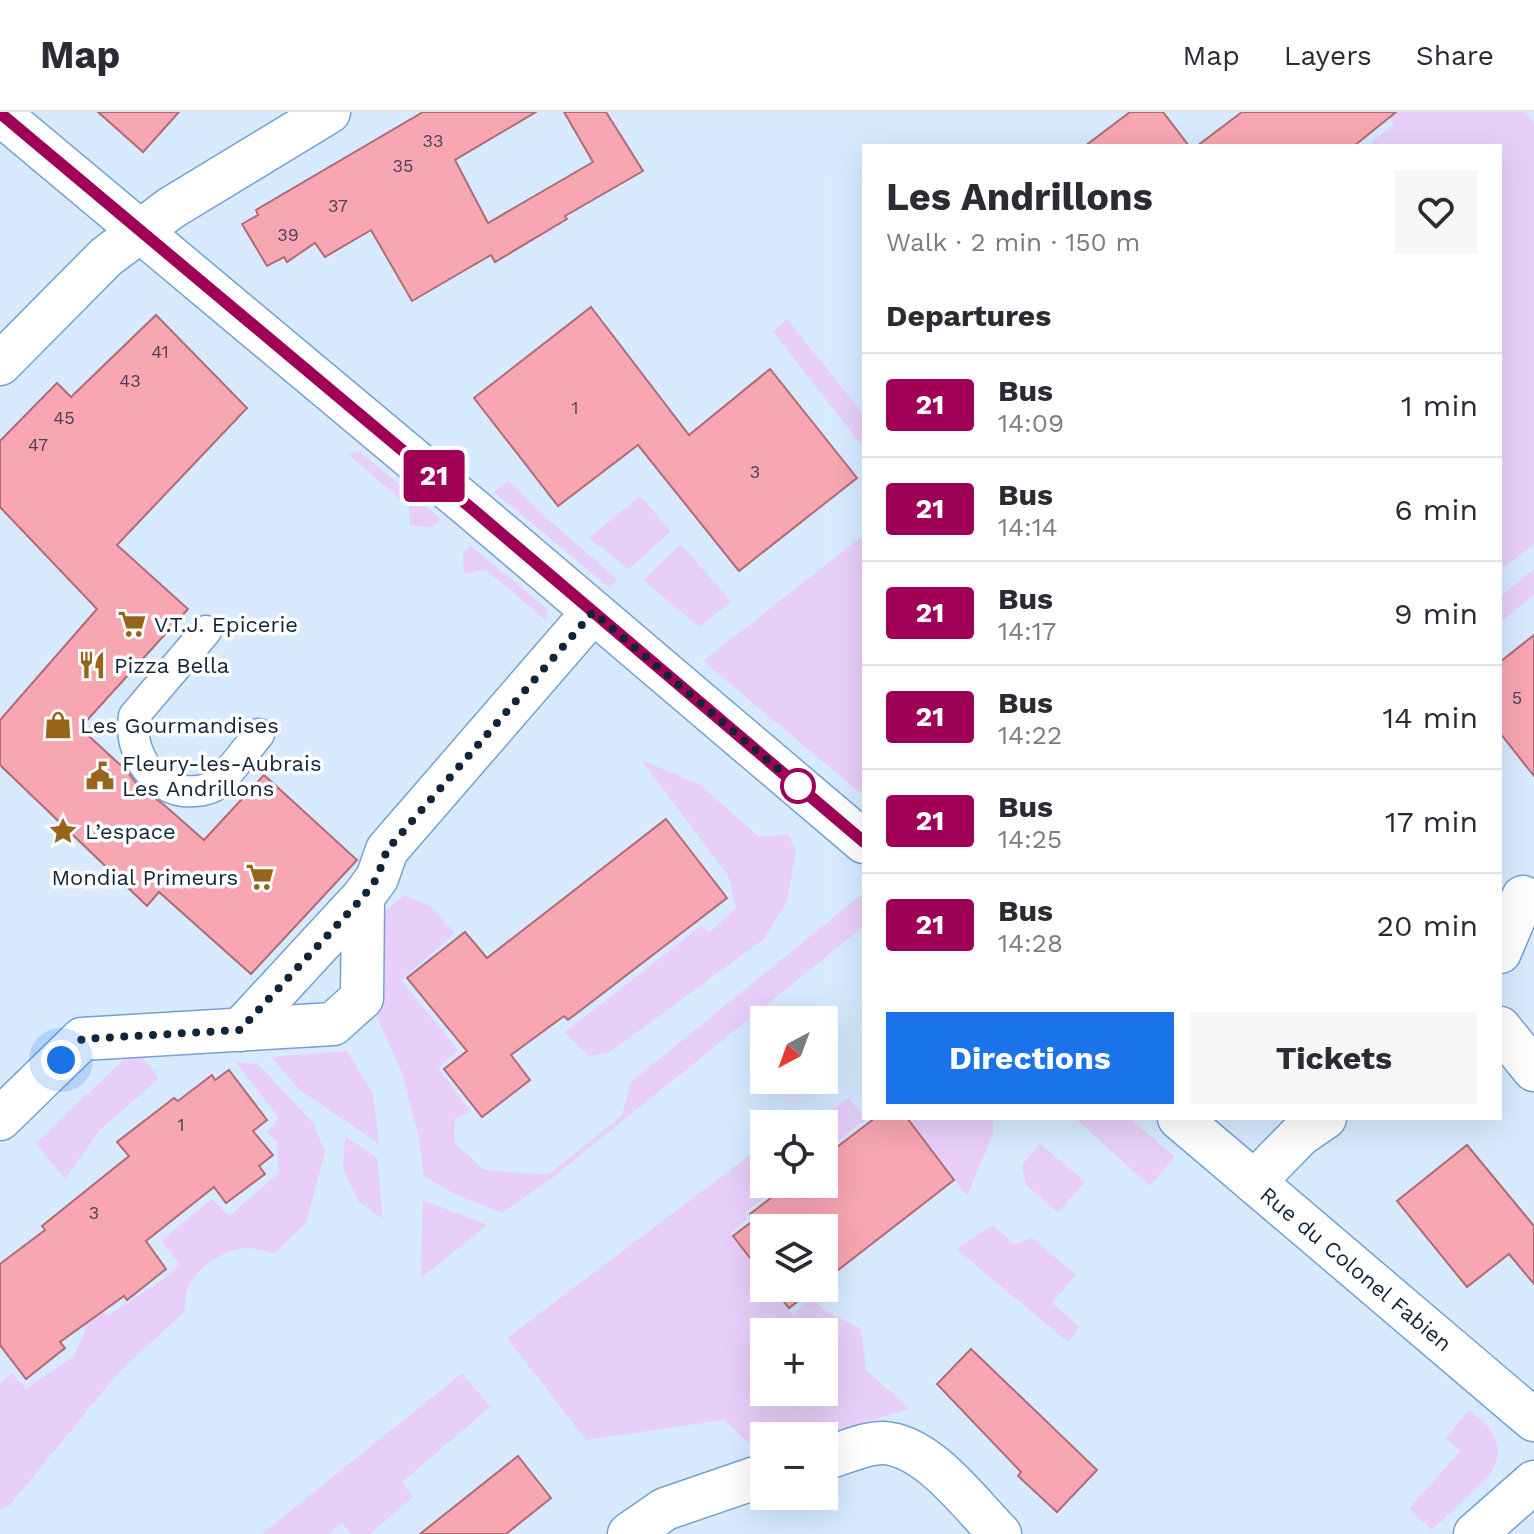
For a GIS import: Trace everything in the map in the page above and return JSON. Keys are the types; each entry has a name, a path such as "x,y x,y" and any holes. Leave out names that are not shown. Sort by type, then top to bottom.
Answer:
{"street":[{"path":"0,364 106,257 204,187 329,112"},
{"path":"0,114 862,840"},
{"path":"240,1030 363,897 377,878 387,850 593,612"},
{"path":"206,631 134,716 132,731 137,751 149,772 170,789 193,792 214,786 259,734"},
{"path":"0,1119 82,1039 333,1024 362,998 363,897"},
{"path":"1502,947 1523,897"},
{"path":"1502,1030 1534,1070"},
{"name":"Rue du Colonel Fabien","path":"1181,1120 1534,1420"},
{"path":"1254,1182 1300,1135 1322,1120"},
{"path":"838,1455 882,1443 906,1448 926,1459 1000,1534"},
{"path":"629,1534 665,1509 750,1480"},
{"path":"1475,1534 1534,1482"}],"shaded area":[{"path":"1384,112 1525,112 1534,123 1534,544 1502,569 1502,144 1374,144 1372,141 1394,125"},
{"path":"787,319 862,413 862,445 773,332"},
{"path":"360,452 440,518 433,527 410,526 409,507 348,454"},
{"path":"509,480 535,508 617,579 610,588 494,492"},
{"path":"640,496 671,531 629,569 589,538"},
{"path":"862,537 862,794 703,661"},
{"path":"681,544 731,602 699,627 643,580"},
{"path":"470,545 547,609 547,621 485,569 464,574 463,553"},
{"path":"1534,569 1534,595 1502,621 1502,595"},
{"path":"641,760 699,784 759,837 788,834 796,852 787,901 764,939 610,1052 589,1056 565,1032 701,926 710,932 736,908 728,875"},
{"path":"862,894 862,928 765,1006 750,1006 750,1018 552,1178 502,1213 456,1195 424,1176 418,1133 401,1070 373,1009 380,916 404,895 430,906 455,933 401,980 458,1050 438,1068 471,1112 455,1119 454,1142 484,1170 548,1175 622,1115 631,1082"},
{"path":"347,1051 373,1094 379,1144 299,1089 271,1057"},
{"path":"143,1058 159,1078 100,1130 65,1179 36,1143 124,1059"},
{"path":"236,1062 258,1064 313,1123 325,1152 306,1223 275,1253 250,1248 230,1251 203,1268 186,1293 184,1312 118,1373 10,1505 0,1511 0,1384 12,1373 26,1389 73,1357 86,1331 73,1311 87,1299 108,1316 168,1276 180,1264 161,1241 212,1199 229,1216 279,1173 277,1141 267,1133 279,1118"},
{"path":"848,1098 865,1120 838,1141 838,1110 831,1110"},
{"path":"909,1120 993,1120 993,1134 967,1196"},
{"path":"1077,1120 1131,1120 1175,1157 1150,1186"},
{"path":"345,1136 377,1158 383,1219 359,1202 343,1169"},
{"path":"1040,1144 1085,1182 1058,1212 1026,1185 1022,1165"},
{"path":"750,1155 750,1198 764,1198 745,1213 748,1218 730,1234 750,1260 750,1302 783,1302 793,1315 807,1302 816,1302 822,1309 861,1329 866,1370 910,1409 838,1430 838,1422 750,1422 750,1444 724,1420 586,1440 507,1338"},
{"path":"423,1200 487,1225 421,1278"},
{"path":"993,1225 1014,1244 1032,1238 1076,1275 1052,1303 1080,1327 1068,1342 956,1249"},
{"path":"462,1373 490,1407 402,1482 413,1497 370,1534 351,1534 342,1523 329,1534 262,1534"},
{"path":"1469,1410 1496,1438 1495,1465 1489,1476 1432,1530 1409,1509 1460,1451 1446,1438"}],"building":[{"path":"98,112 179,112 143,152"},
{"path":"423,112 536,112 455,160 488,223 593,162 564,112 606,112 643,171 565,216 567,219 495,262 491,255 412,301 371,230 325,257 315,243 287,262 284,257 267,266 242,224 258,215 256,210"},
{"path":"1130,112 1163,112 1187,144 1088,144"},
{"path":"1242,112 1396,112 1356,144 1200,144"},
{"path":"591,307 689,435 770,369 857,478 739,571 638,445 558,506 474,398"},
{"path":"156,315 247,408 117,545 188,609 80,728 127,771 139,787 204,840 264,775 357,860 251,974 159,892 147,906 0,765 0,720 97,609 0,507 0,441 57,383 71,397"},
{"path":"1534,635 1534,776 1502,736 1502,660"},
{"path":"666,819 727,898 568,1020 564,1016 511,1055 530,1080 482,1117 444,1069 467,1051 407,978 465,932 487,958"},
{"path":"229,1070 267,1120 253,1131 273,1155 259,1166 265,1174 226,1203 214,1187 146,1241 166,1269 127,1300 124,1296 60,1342 65,1348 26,1379 0,1345 0,1264 45,1230 42,1226 129,1156 117,1142 174,1098 178,1101 212,1075 215,1080"},
{"path":"872,1120 909,1120 954,1180 838,1270 838,1214 750,1214 771,1198 838,1198 838,1146"},
{"path":"1467,1145 1534,1226 1534,1284 1509,1254 1467,1287 1397,1201"},
{"path":"750,1223 750,1258 733,1236"},
{"path":"971,1349 1097,1470 1057,1512 1018,1476 1021,1472 937,1384"},
{"path":"518,1456 551,1498 506,1534 420,1534"}],"bus line":[{"name":"21","path":"0,113 862,840"}],"place":[{"name":"V.T.J. Epicerie","path":"132,624"},
{"name":"Pizza Bella","path":"92,665"},
{"name":"Les Gourmandises","path":"58,725"},
{"name":"Fleury-les-Aubrais Les Andrillons","path":"100,776"},
{"name":"L’espace","path":"63,831"},
{"name":"Mondial Primeurs","path":"260,877"}],"route":[{"path":"61,1060 82,1039 240,1030 363,897 377,878 387,850 593,612 798,786"}]}
